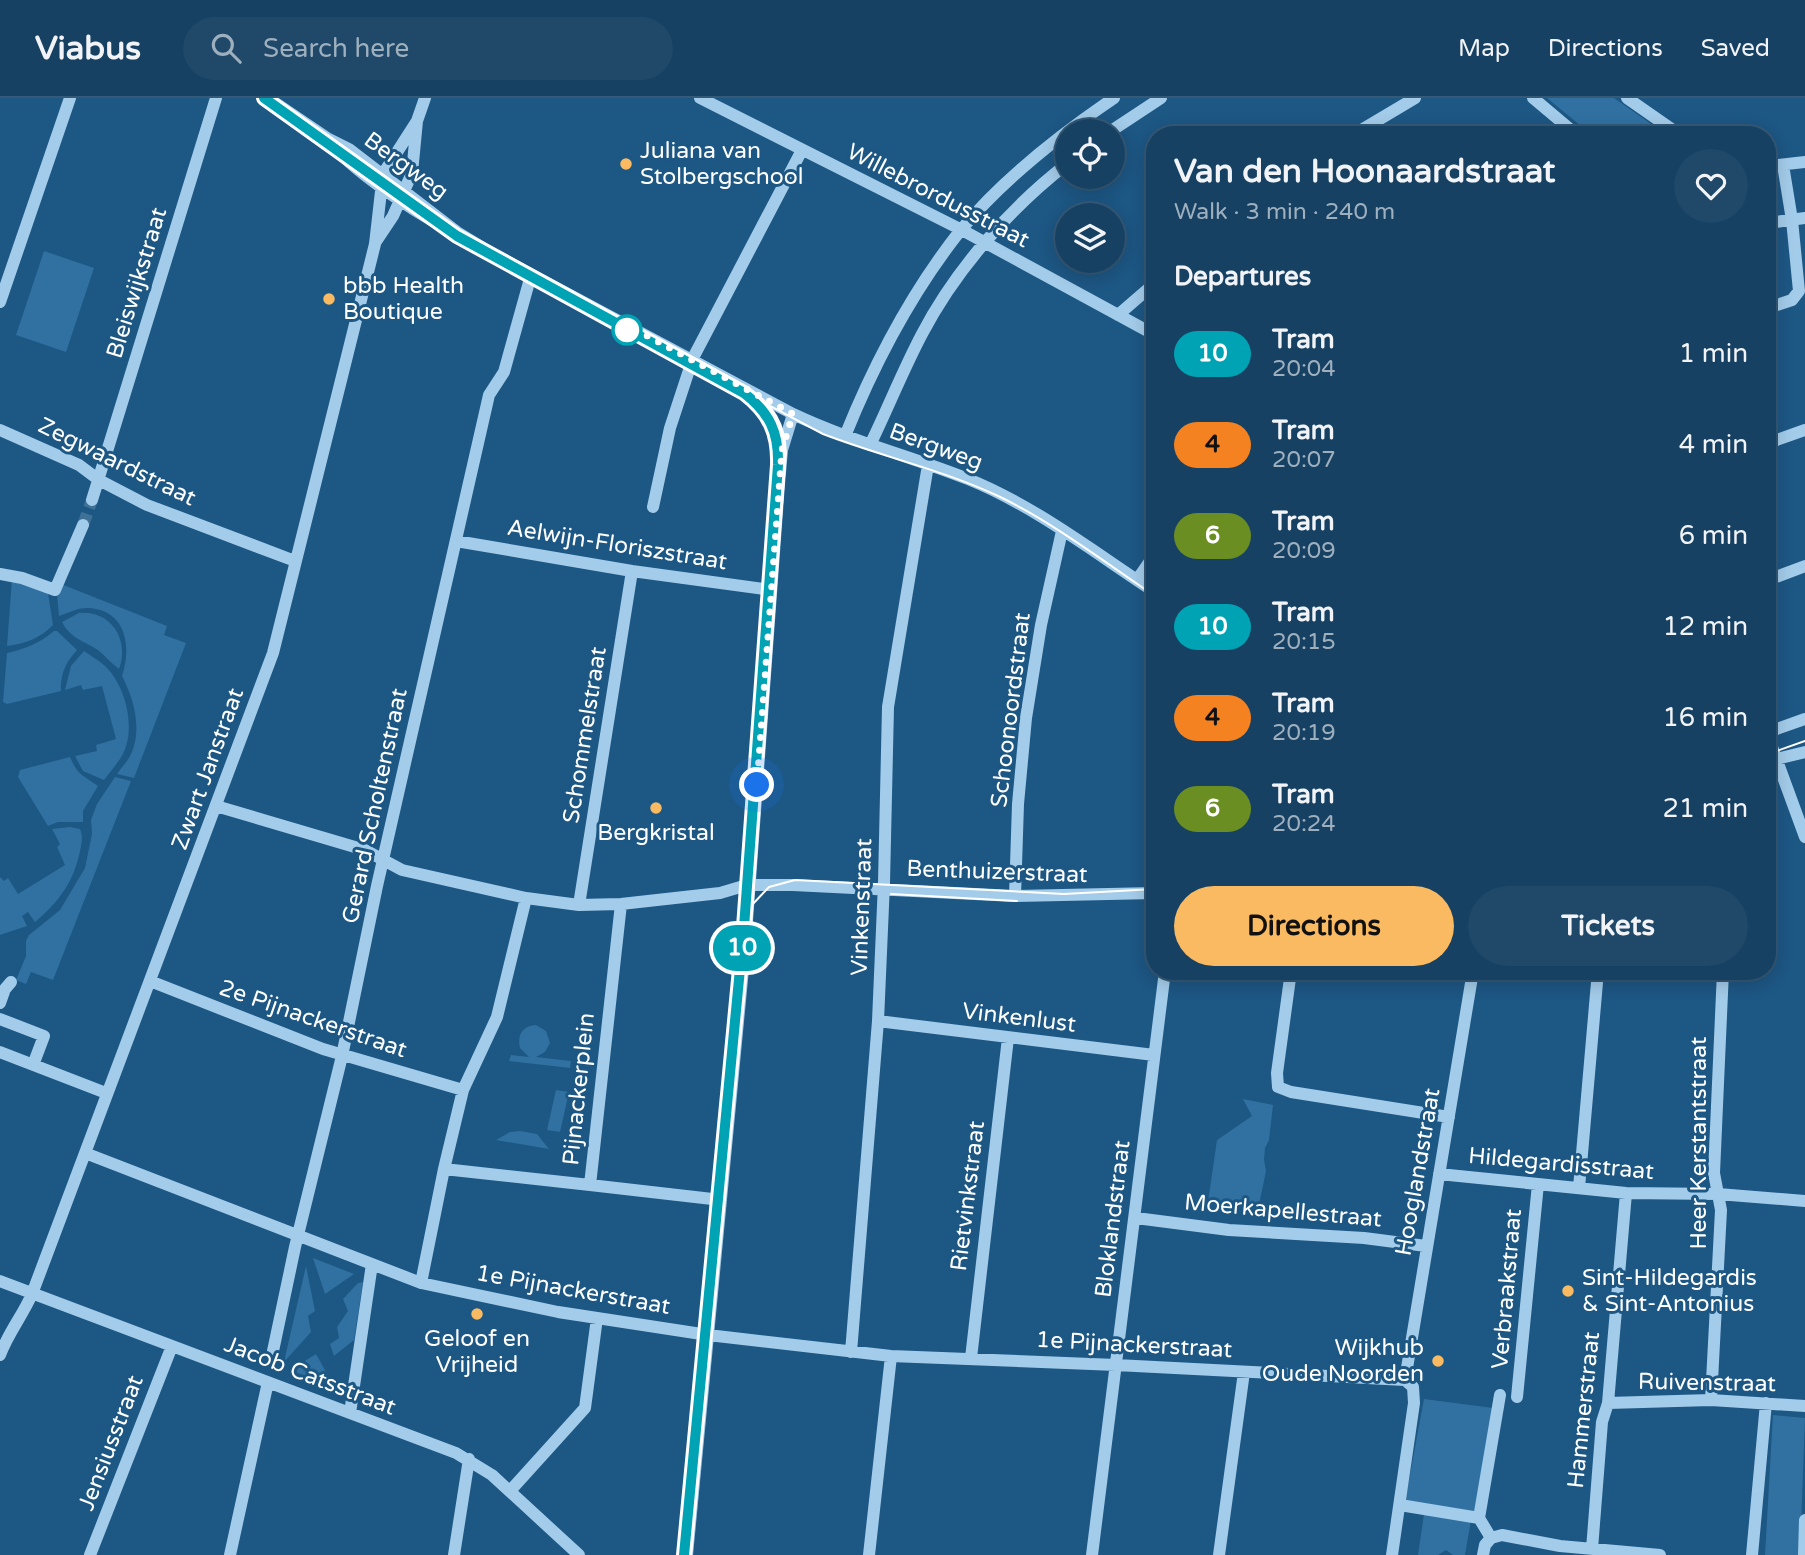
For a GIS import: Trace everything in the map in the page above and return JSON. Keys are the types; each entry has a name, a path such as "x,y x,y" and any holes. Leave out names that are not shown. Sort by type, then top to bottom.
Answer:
{"street":[{"path":"0,302 70,98"},
{"name":"Bleiswijkstraat","path":"92,500 216,98"},
{"name":"Bergweg","path":"268,98 327,138 349,149 402,195 457,232 531,275 793,414 845,436 969,479 1007,497 1146,586"},
{"path":"382,180 417,121 425,98"},
{"path":"845,436 902,314 962,230 1039,153 1114,98"},
{"path":"1125,122 1161,98"},
{"path":"1368,126 1415,98"},
{"path":"1533,98 1566,126"},
{"path":"1627,98 1667,126"},
{"name":"Willebrordusstraat","path":"709,100 962,230 1146,330"},
{"name":"Zwart Janstraat","path":"375,244 388,225 412,173 417,121"},
{"path":"653,507 670,428 692,362 802,150"},
{"path":"1776,165 1805,162"},
{"path":"1776,305 1791,300 1799,291 1799,219 1783,165"},
{"path":"870,445 923,331 984,242 1055,174"},
{"name":"Zwart Janstraat","path":"0,1355 7,1337 23,1315 32,1294 273,653 375,244 382,180"},
{"path":"1776,222 1799,219"},
{"name":"Gerard Scholtenstraat","path":"273,1351 342,1056 383,862 489,396 504,372 531,275"},
{"path":"1118,315 1146,291"},
{"path":"687,1555 750,886 782,450 793,414"},
{"name":"Zegwaardstraat","path":"0,430 79,465 99,480 147,505 295,562"},
{"path":"1776,440 1805,430"},
{"name":"Vinkenstraat","path":"851,1352 878,1021 888,707 928,465"},
{"path":"0,574 58,585 83,525"},
{"name":"Schoonoordstraat","path":"1015,896 1018,804 1026,718 1041,625 1062,531"},
{"name":"Aelwijn-Floriszstraat","path":"456,541 632,571 772,590"},
{"path":"1776,577 1805,566"},
{"path":"1137,580 1146,567"},
{"name":"Schommelstraat","path":"579,905 632,571"},
{"path":"1776,731 1805,719"},
{"path":"1776,760 1805,752"},
{"path":"1776,770 1805,837"},
{"name":"Benthuizerstraat","path":"216,806 365,850 402,870 526,898 579,905 621,904 720,893 750,886 793,885 1015,896 1146,893"},
{"path":"421,1283 463,1090 496,1017 526,898"},
{"name":"Pijnackerplein","path":"444,1168 590,1185 621,904"},
{"name":"Bloklandstraat","path":"1092,1555 1164,980"},
{"path":"1290,980 1278,1087 1290,1092 1449,1117"},
{"name":"Hooglandstraat","path":"1392,1555 1414,1403 1409,1383 1426,1246 1471,980"},
{"path":"1579,1188 1597,980"},
{"name":"Heer Kerstantstraat","path":"1711,1400 1721,1210 1714,1173 1723,980"},
{"name":"2e Pijnackerstraat","path":"150,981 342,1056 463,1090"},
{"path":"0,1003 5,986"},
{"path":"0,1019 44,1036 33,1065"},
{"name":"Vinkenlust","path":"878,1021 1154,1055"},
{"name":"Rietvinkstraat","path":"971,1358 1008,1038"},
{"path":"0,1052 107,1093"},
{"name":"1e Pijnackerstraat","path":"86,1153 421,1283 597,1318 708,1335 891,1356 1244,1372"},
{"name":"Hildegardisstraat","path":"1439,1174 1626,1193 1718,1195 1805,1201"},
{"name":"Verbraakstraat","path":"1517,1397 1538,1184"},
{"path":"590,1185 721,1200"},
{"name":"Hammerstraat","path":"1592,1549 1602,1422 1608,1403 1626,1193"},
{"name":"Moerkapellestraat","path":"1136,1218 1229,1230 1364,1238 1426,1246"},
{"path":"349,1413 372,1264"},
{"name":"Jacob Catsstraat","path":"0,1281 469,1459 510,1491 579,1555"},
{"path":"510,1491 585,1408 597,1318"},
{"name":"Jensiusstraat","path":"90,1555 172,1346"},
{"path":"869,1555 891,1356"},
{"path":"1219,1555 1244,1372 1409,1383"},
{"path":"230,1555 268,1382"},
{"name":"Verbraakstraat","path":"1479,1518 1500,1395"},
{"name":"Ruivenstraat","path":"1608,1403 1711,1400 1805,1406"},
{"path":"1752,1555 1766,1403"},
{"path":"454,1555 469,1459"},
{"path":"1400,1505 1479,1518 1491,1538"},
{"path":"1804,1555 1805,1520"},
{"path":"1483,1555 1485,1545 1491,1538 1502,1535 1560,1546 1660,1555"}],"shaded area":[{"path":"1547,98 1614,98 1654,126 1581,126"},
{"path":"44,251 94,268 66,352 16,335"},
{"path":"12,579 48,593 53,625 32,640 7,646"},
{"path":"61,584 167,626 164,635 186,643 134,778 117,774 130,756 136,736 133,705 122,676 126,653 123,631 118,622 100,610 83,608 59,616 57,595"},
{"path":"79,613 100,616 115,629 122,648 119,669 98,650 73,636 65,627 62,622"},
{"path":"54,631 77,650 64,669 61,691 7,704 3,702 7,653 32,645"},
{"path":"84,651 113,675 124,696 129,720 127,744 123,754 104,780 83,771 75,756 97,751 96,745 116,739 102,686 83,690 81,685 65,690 71,666"},
{"path":"70,757 78,772 98,786 83,811 83,822 58,822 48,826 18,777 20,770"},
{"path":"115,777 131,781 53,980 31,972 26,984 16,980 26,956 26,941 29,935 60,910 85,868 92,834 91,820 97,804"},
{"path":"52,829 80,829 82,842 74,872 64,890 35,922 28,912 22,916 27,926 0,935 0,877 4,881 8,878 18,894 65,865 57,847 60,844"},
{"path":"536,1025 546,1031 550,1043 545,1052 536,1057 571,1061 570,1068 509,1061 511,1055 529,1057 520,1048 519,1039 524,1029"},
{"path":"556,1090 569,1092 560,1132 547,1130"},
{"path":"1243,1099 1273,1105 1269,1140 1265,1148 1266,1171 1258,1210 1208,1202 1217,1140 1252,1116"},
{"path":"510,1132 537,1134 549,1149 496,1140"},
{"path":"313,1258 354,1274 325,1294"},
{"path":"306,1266 315,1311 308,1316 311,1332 284,1362"},
{"path":"363,1282 354,1340 334,1356 330,1344 339,1338 337,1327 348,1311 343,1299 358,1283"},
{"path":"316,1354 335,1388 290,1370"},
{"path":"1424,1399 1493,1408 1474,1513 1405,1502"},
{"path":"1773,1415 1805,1418 1800,1555 1765,1555"},
{"path":"1424,1514 1471,1520 1465,1555 1453,1555 1446,1550 1438,1555 1418,1555"}],"tunnel":[{"path":"83,525 92,500"}],"tram line":[{"path":"264,98 457,236 823,434 953,478 1016,505 1077,542 1146,590"},
{"name":"10","path":"264,98 457,236 744,393 768,416 774,429 778,465 747,885 684,1555"},
{"path":"691,1555 748,939 786,453 783,433 776,416 750,389"},
{"path":"1776,751 1805,741"},
{"path":"750,907 769,887 795,880 1064,894 1146,889"},
{"path":"891,894 1017,901"}],"place":[{"name":"Juliana van Stolbergschool","path":"626,164"},
{"name":"bbb Health Boutique","path":"329,299"},
{"name":"Bergkristal","path":"656,808"},
{"name":"Sint-Hildegardis & Sint-Antonius","path":"1568,1291"},
{"name":"Geloof en Vrijheid","path":"477,1314"},
{"name":"Wijkhub Oude Noorden","path":"1438,1361"}],"route":[{"path":"627,330 629,326 793,414 782,450 757,785"}]}
